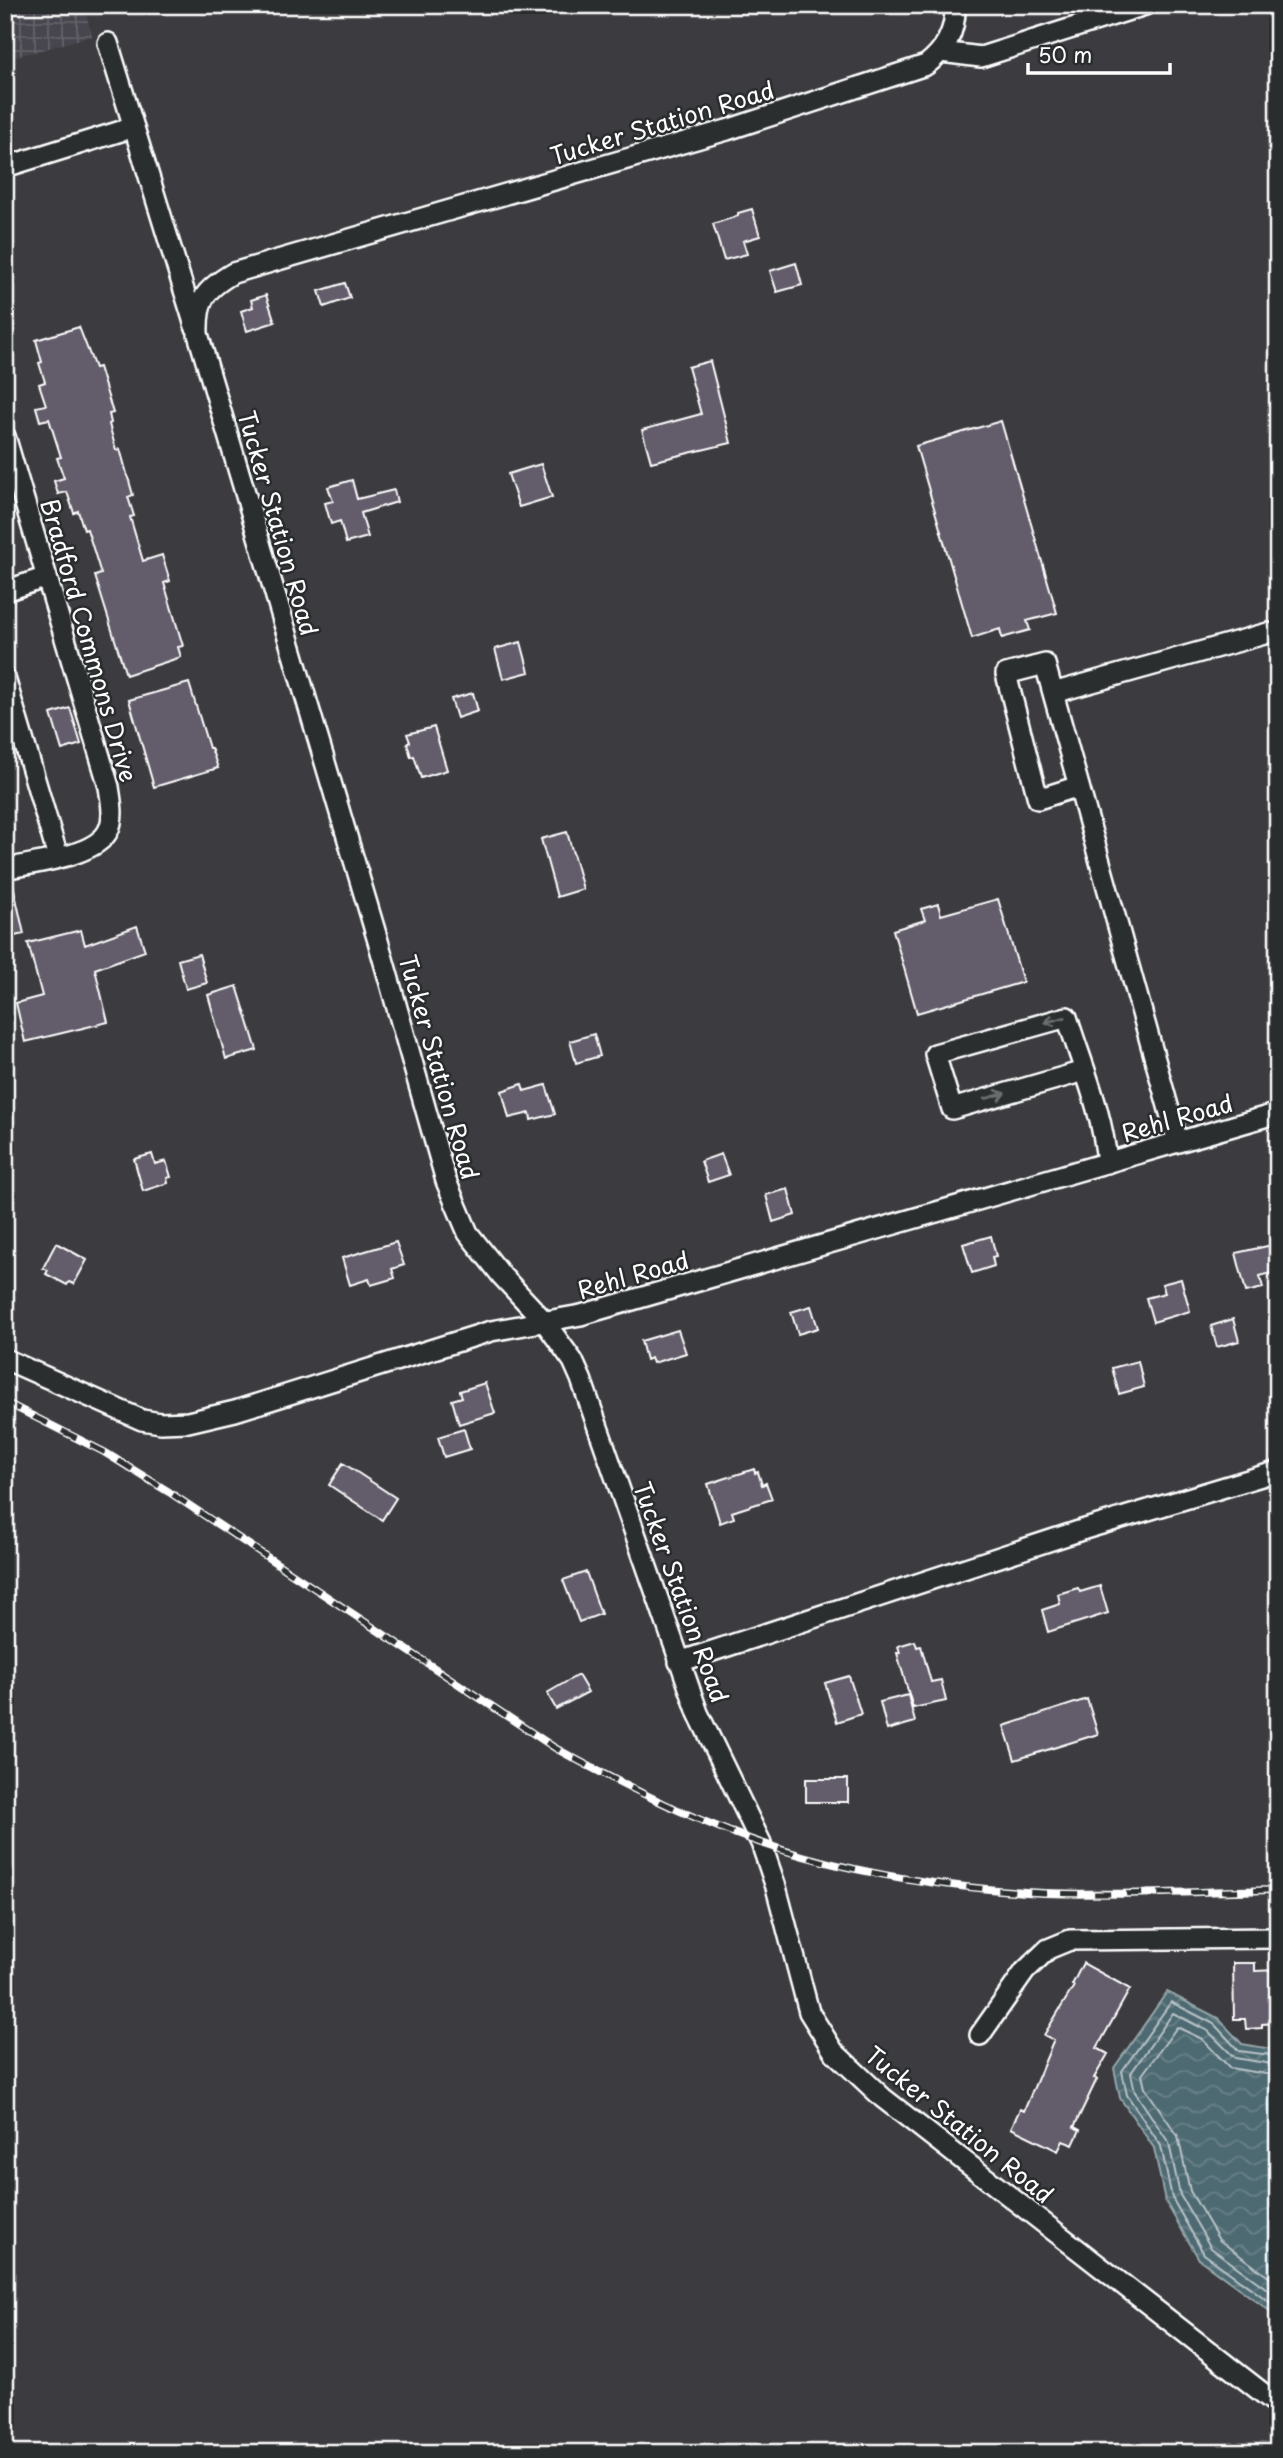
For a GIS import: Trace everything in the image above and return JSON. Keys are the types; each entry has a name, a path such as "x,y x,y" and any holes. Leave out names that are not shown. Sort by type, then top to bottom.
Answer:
{"street":[{"path":"955,5 952,30 942,52 981,57 1144,5"},
{"path":"108,43 198,334"},
{"name":"Tucker Station Road","path":"942,52 926,65 739,126 233,273 212,285 205,294 200,308 198,334 378,941 446,1181 468,1233 502,1276 544,1321 573,1361 581,1379 698,1713 761,1843 776,1887 809,2012 834,2052 883,2098 1278,2406"},
{"path":"5,167 134,127"},
{"name":"Bradford Commons Drive","path":"5,436 109,787 113,810 108,832 92,847 76,854 5,869"},
{"path":"5,591 47,577"},
{"path":"1053,693 1268,633"},
{"path":"1079,786 1038,799 1006,674 1045,664 1053,693 1079,786 1178,1142"},
{"path":"5,678 58,857"},
{"path":"1084,1071 952,1109 935,1054 1067,1017 1105,1134 1107,1163"},
{"name":"Rehl Road","path":"5,1359 142,1420 161,1423 188,1422 235,1411 491,1331 581,1315 1278,1112"},
{"path":"679,1662 1085,1529 1278,1471"},
{"path":"980,2035 1025,1971 1048,1949 1070,1940 1278,1938"}],"shaded area":[{"path":"5,5 84,5 92,36 5,60"}],"water":[{"path":"1167,1992 1218,2018 1242,2044 1278,2050 1278,2317 1199,2259 1165,2201 1154,2148 1120,2098 1114,2068"}],"building":[{"path":"752,209 760,236 743,241 747,254 724,260 713,224"},
{"path":"796,263 802,285 777,292 770,271"},
{"path":"345,283 350,298 324,307 319,291"},
{"path":"266,295 275,322 247,331 241,311 253,307 251,300"},
{"path":"79,327 95,368 99,367 113,413 109,414 109,424 116,450 120,449 133,495 128,497 134,516 130,517 143,561 162,555 170,581 164,583 183,646 178,647 181,657 126,675 95,576 101,574 87,529 84,530 78,511 74,513 67,492 58,494 54,481 64,478 57,458 61,457 49,419 40,421 36,407 46,405 39,384 45,382 36,340"},
{"path":"710,361 731,443 651,462 642,430 701,414 688,367"},
{"path":"1001,421 1057,613 1027,621 1030,630 1002,638 1000,629 972,638 916,446"},
{"path":"541,464 552,497 519,507 508,474"},
{"path":"352,480 357,499 394,490 397,502 361,513 368,537 346,543 340,521 331,524 325,503 333,501 328,487"},
{"path":"521,642 529,672 503,679 495,649"},
{"path":"189,683 218,768 154,787 129,700"},
{"path":"473,693 478,711 457,718 451,699"},
{"path":"70,708 81,744 62,750 51,714"},
{"path":"434,727 447,770 421,778 414,756 411,757 407,734"},
{"path":"567,832 583,889 557,897 541,839"},
{"path":"12,880 24,934 5,938 5,881"},
{"path":"998,899 1023,982 917,1013 893,930 925,920 921,909 938,904 941,915"},
{"path":"137,926 145,951 95,969 108,1022 25,1042 16,1003 42,996 28,943 81,930 85,945"},
{"path":"199,954 207,983 186,989 178,960"},
{"path":"237,986 257,1050 226,1059 208,995"},
{"path":"594,1034 600,1056 576,1063 570,1041"},
{"path":"522,1084 524,1091 546,1085 555,1114 531,1120 530,1113 509,1118 502,1091"},
{"path":"152,1154 155,1164 166,1161 171,1177 167,1178 168,1183 143,1191 134,1159"},
{"path":"721,1154 729,1175 708,1182 701,1161"},
{"path":"788,1189 795,1215 773,1222 766,1195"},
{"path":"991,1236 996,1256 992,1257 994,1266 972,1273 963,1244"},
{"path":"396,1242 404,1265 392,1269 395,1278 371,1285 369,1279 350,1285 342,1258"},
{"path":"56,1243 87,1260 74,1284 69,1282 67,1285 46,1274 48,1270 43,1268"},
{"path":"1272,1245 1278,1271 1260,1276 1263,1288 1246,1292 1236,1253"},
{"path":"1181,1279 1190,1311 1153,1322 1146,1298 1165,1293 1162,1284"},
{"path":"811,1306 818,1328 798,1334 791,1312"},
{"path":"1233,1319 1239,1341 1217,1347 1211,1326"},
{"path":"678,1330 686,1353 653,1363 651,1358 646,1360 641,1341"},
{"path":"1138,1361 1144,1387 1119,1394 1112,1368"},
{"path":"485,1383 495,1413 459,1424 452,1400 462,1397 460,1391"},
{"path":"464,1429 470,1449 444,1457 438,1437"},
{"path":"343,1463 396,1498 382,1520 329,1485"},
{"path":"754,1469 755,1473 758,1472 762,1485 766,1483 772,1499 732,1512 734,1518 720,1523 708,1484"},
{"path":"586,1572 601,1614 579,1622 563,1580"},
{"path":"1100,1586 1108,1613 1048,1632 1042,1610 1060,1604 1058,1594 1078,1588 1080,1592"},
{"path":"915,1641 917,1647 921,1646 931,1682 941,1680 946,1701 913,1708 897,1653 900,1653 898,1646"},
{"path":"578,1675 588,1692 556,1709 547,1693"},
{"path":"849,1676 861,1714 837,1722 825,1683"},
{"path":"908,1695 915,1722 887,1730 880,1702"},
{"path":"1087,1699 1098,1734 1015,1760 1004,1726"},
{"path":"806,1779 848,1779 848,1802 806,1802"},
{"path":"1083,1963 1130,1989 1097,2048 1108,2054 1094,2078 1097,2079 1074,2127 1080,2130 1073,2145 1063,2141 1058,2151 1011,2128 1020,2109 1024,2111 1054,2040 1044,2035 1074,1986 1072,1985"},
{"path":"1233,1963 1255,1963 1255,1971 1276,1970 1278,2023 1246,2029 1245,2019 1234,2019"}],"railway":[{"path":"5,1402 104,1452 169,1492 555,1748 645,1795 707,1823 803,1856 862,1870 983,1889 1102,1894 1278,1890"}]}
